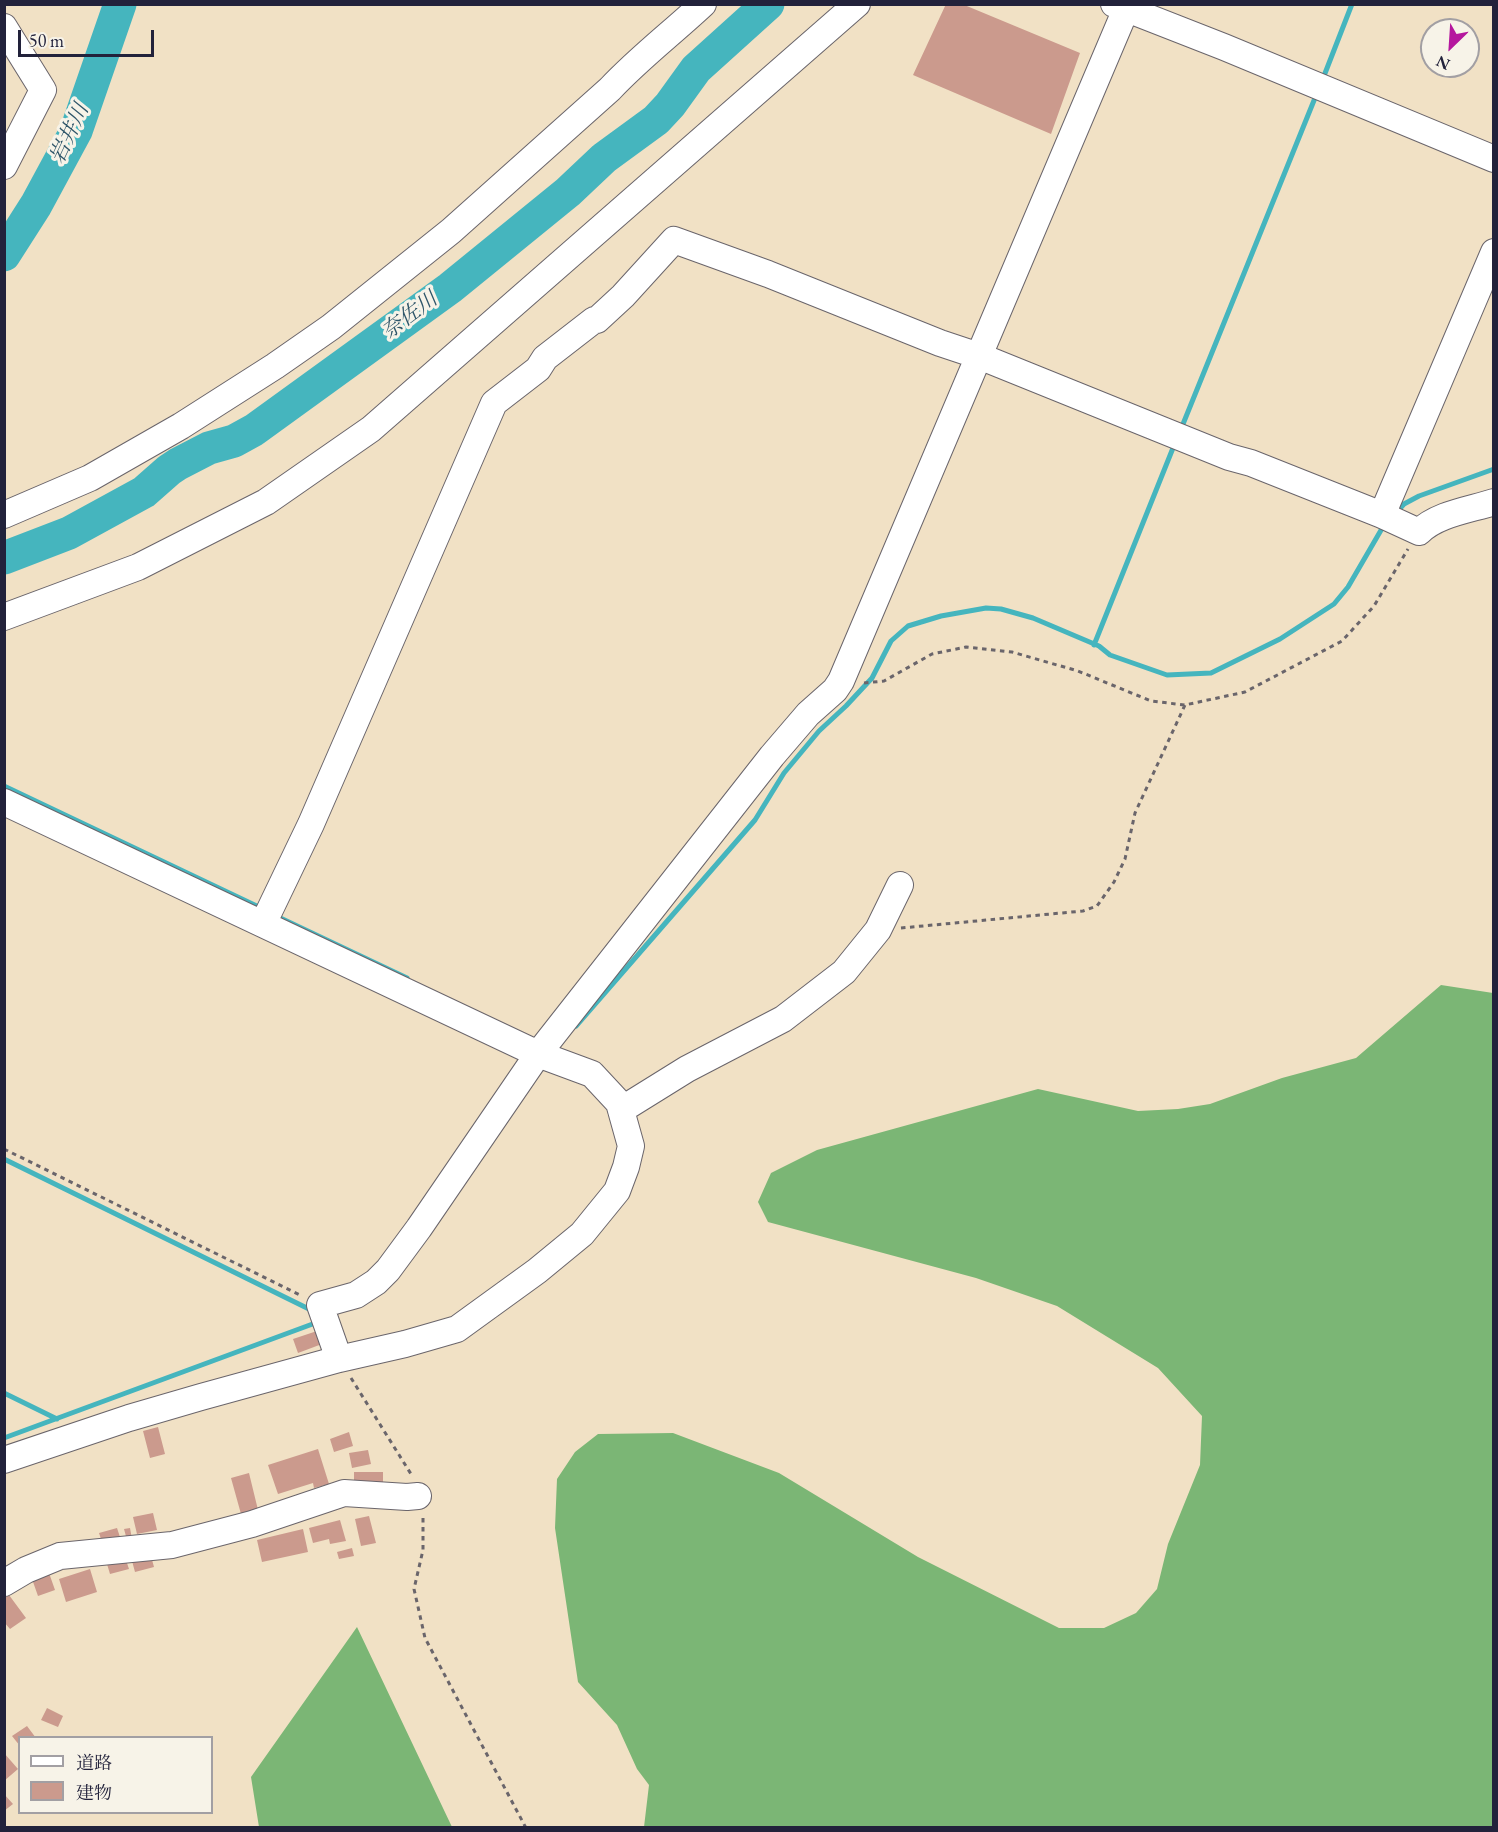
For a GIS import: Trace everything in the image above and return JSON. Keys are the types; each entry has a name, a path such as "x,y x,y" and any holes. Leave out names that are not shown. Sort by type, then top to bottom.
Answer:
{"street":[{"path":"4,515 90,478 181,426 331,327 452,231 703,4"},
{"path":"4,617 138,567 266,502 371,429 857,4"},
{"path":"339,1359 320,1305 356,1295 376,1282 387,1270 419,1228 537,1054 772,756 808,714 835,690 841,681 979,356 1120,7 1224,47 1494,159"},
{"path":"4,27 43,90 4,166"},
{"path":"263,924 311,824 494,403 538,369 545,358 615,304 674,240 979,356 1229,457 1251,463 1382,515 1419,532 1436,519 1494,502"},
{"path":"1382,515 1494,252"},
{"path":"4,802 537,1054 592,1074 619,1103 631,1146 617,1191 582,1234 537,1271 457,1329 339,1359 129,1418 4,1460"},
{"path":"621,1110 687,1069 783,1019 844,972 878,930 900,885"},
{"path":"4,1583 26,1570 60,1556 172,1545 252,1524 344,1493 418,1496"}],"path":[{"path":"841,681 870,684 884,681 932,654 966,647 1011,652 1078,670 1151,700 1185,705 1245,692 1342,641 1374,606 1419,532"},
{"path":"878,930 1083,911 1097,906 1114,882 1125,859 1135,813 1185,705"},
{"path":"4,1149 320,1305"},
{"path":"339,1359 414,1478 423,1511 423,1550 414,1589 425,1638 526,1827"}],"green space":[{"path":"1441,985 1493,993 1493,1827 644,1827 649,1785 637,1769 617,1725 578,1682 555,1528 557,1479 575,1452 598,1434 673,1433 779,1473 918,1557 1059,1628 1104,1628 1136,1613 1157,1589 1168,1544 1200,1465 1202,1416 1158,1368 1057,1306 976,1278 768,1222 758,1202 771,1173 817,1150 1038,1089 1138,1111 1178,1109 1210,1104 1282,1078 1356,1058"},
{"path":"357,1627 452,1827 259,1827 251,1777"}],"building":[{"path":"946,4 962,4 1080,53 1051,134 913,75"},
{"path":"317,1331 322,1344 298,1353 293,1339"},
{"path":"158,1427 165,1454 150,1458 143,1431"},
{"path":"349,1432 353,1446 334,1452 330,1439"},
{"path":"318,1449 329,1484 314,1488 313,1483 278,1494 268,1465"},
{"path":"368,1450 371,1464 352,1468 349,1453"},
{"path":"354,1472 383,1472 383,1486 354,1486"},
{"path":"249,1473 258,1510 241,1514 231,1478"},
{"path":"153,1513 157,1530 137,1534 133,1517"},
{"path":"369,1516 376,1543 361,1546 355,1519"},
{"path":"340,1520 346,1541 330,1544 329,1539 313,1543 309,1528"},
{"path":"117,1528 120,1537 102,1542 99,1533"},
{"path":"130,1528 132,1539 127,1540 124,1529"},
{"path":"303,1529 308,1552 262,1562 257,1540"},
{"path":"352,1548 354,1556 339,1559 337,1552"},
{"path":"151,1556 154,1567 135,1572 132,1561"},
{"path":"126,1560 129,1569 110,1574 107,1564"},
{"path":"90,1569 97,1592 66,1602 59,1579"},
{"path":"49,1573 55,1590 38,1596 32,1579"},
{"path":"9,1595 26,1618 10,1629 4,1622 4,1598"},
{"path":"47,1708 63,1716 58,1727 41,1720"},
{"path":"27,1726 34,1736 18,1736 18,1744 12,1736"},
{"path":"4,1753 18,1769 4,1781"},
{"path":"4,1794 13,1804 4,1811"}],"waterway":[{"name":"岩井川","path":"4,255 36,205 76,131 120,4"},
{"name":"奈佐川","path":"4,558 69,533 144,492 178,464 209,448 234,441 254,430 450,288 568,192 604,158 656,120 696,69 768,4"},
{"path":"1322,81 1352,4"},
{"path":"1181,429 1317,93"},
{"path":"1094,645 1175,443"},
{"path":"1395,514 1404,504 1419,496 1494,469"},
{"path":"576,1026 755,820 784,773 819,731 872,678 891,641 908,626 941,616 986,608 1001,609 1033,618 1099,646 1110,655 1167,675 1211,673 1280,639 1334,604 1348,587 1384,525"},
{"path":"4,786 263,909"},
{"path":"274,915 407,978"},
{"path":"4,1159 313,1311"},
{"path":"4,1438 318,1322"},
{"path":"4,1393 57,1419"}]}
